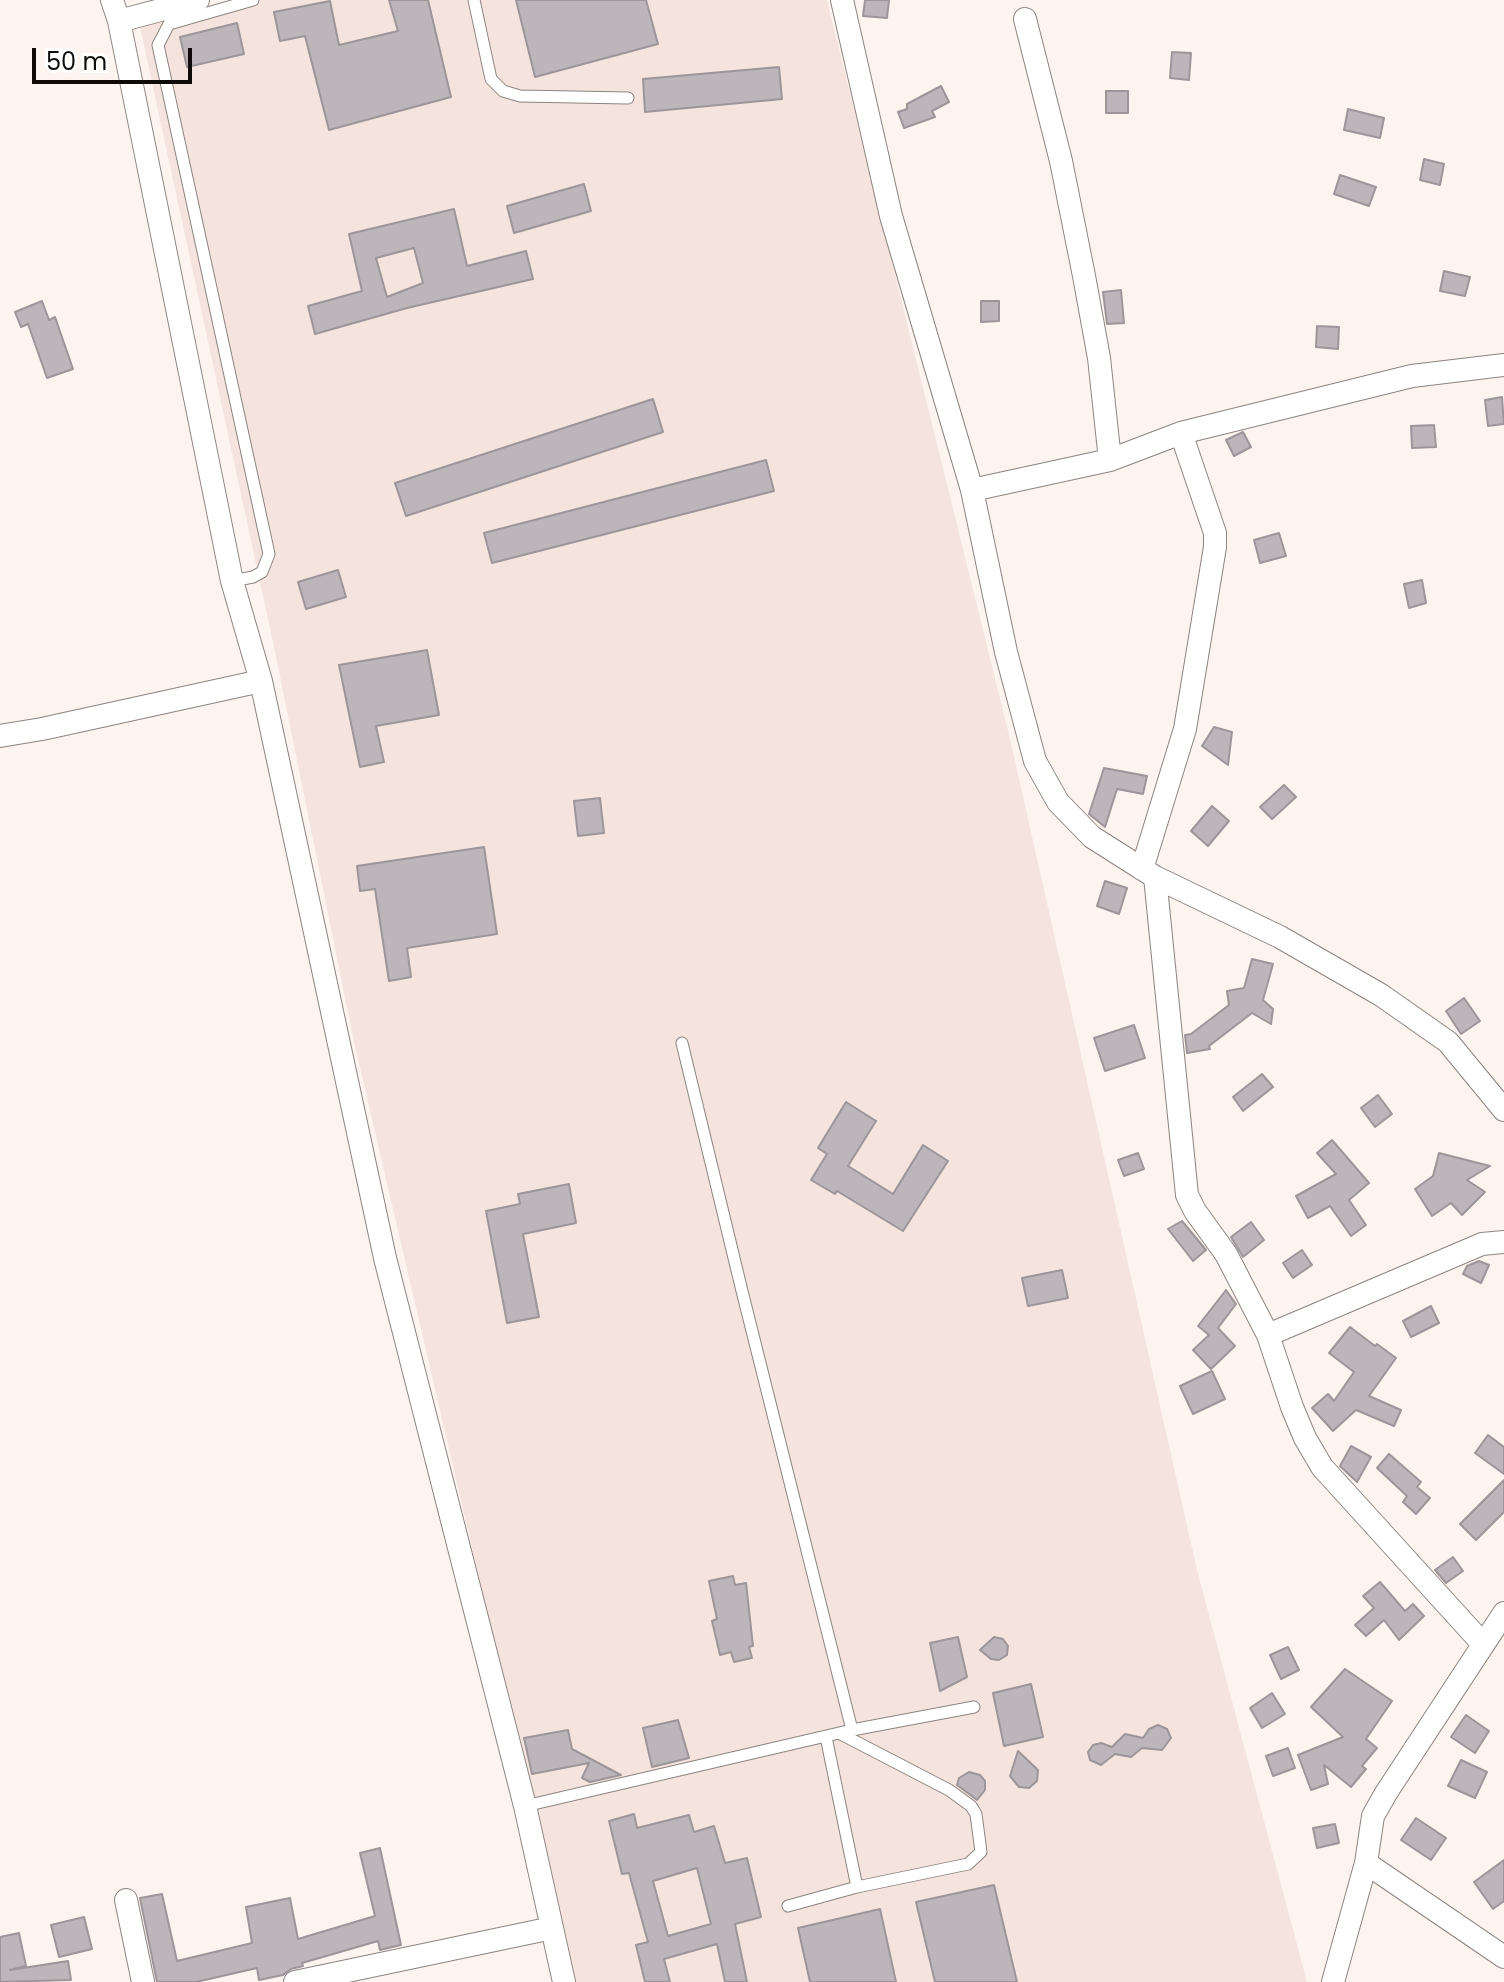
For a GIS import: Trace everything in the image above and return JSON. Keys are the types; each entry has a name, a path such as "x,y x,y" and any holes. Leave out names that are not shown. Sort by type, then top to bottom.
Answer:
{"street":[{"path":"198,0 116,11 232,581 261,681 385,1258 525,1806 564,1982"},
{"path":"842,0 891,216 972,490 1006,652 1035,761 1058,802 1092,837 1148,873 1280,937 1381,995 1448,1042 1504,1110"},
{"path":"1025,19 1061,161 1084,276 1099,358 1110,460"},
{"path":"972,490 1110,460 1181,433 1412,376 1504,365"},
{"path":"1181,433 1215,533 1215,547 1185,729 1148,873 1187,1195 1226,1254 1268,1335 1292,1407 1322,1467 1482,1643"},
{"path":"0,736 261,681"},
{"path":"1268,1335 1482,1244 1504,1242"},
{"path":"1333,1982 1366,1863 1373,1816 1504,1613"},
{"path":"1366,1863 1504,1957"},
{"path":"126,1900 143,1982"},
{"path":"295,1982 552,1928"}],"lane":[{"path":"232,581 262,572 269,554 158,45 169,24 253,0"},
{"path":"474,0 491,79 503,91 520,96 628,98"},
{"path":"682,1043 852,1730"},
{"path":"525,1806 852,1730 974,1707"},
{"path":"788,1906 857,1887 968,1864 981,1852 976,1814 971,1806 949,1790 839,1733"},
{"path":"826,1737 857,1887"}],"shaded area":[{"path":"246,0 827,0 1011,743 1197,1570 1307,1982 570,1982 530,1796 354,1042 274,647 140,27"}],"building":[{"path":"389,0 428,0 451,97 329,130 305,36 280,41 274,12 330,1 339,45 398,31"},
{"path":"516,0 646,0 658,44 535,77"},
{"path":"865,0 889,0 887,18 863,16"},
{"path":"237,23 244,54 187,67 180,37"},
{"path":"1172,52 1191,53 1189,80 1170,78"},
{"path":"779,67 782,99 645,112 643,79"},
{"path":"941,86 949,102 932,111 935,117 904,128 898,112"},
{"path":"1106,91 1128,91 1128,113 1106,113"},
{"path":"1348,109 1384,118 1380,138 1344,130"},
{"path":"1424,159 1444,164 1440,185 1420,180"},
{"path":"1340,175 1376,187 1369,206 1334,194"},
{"path":"584,184 591,211 514,233 507,206"},
{"path":"454,209 467,266 526,251 533,279 407,308 315,334 308,306 362,291 349,234","holes":["414,248 423,283 387,297 376,258"]},
{"path":"1444,271 1470,277 1465,296 1440,291"},
{"path":"1121,290 1124,323 1107,324 1103,292"},
{"path":"42,301 49,320 55,317 73,369 47,378 28,324 21,327 15,312"},
{"path":"981,301 999,301 999,321 981,322"},
{"path":"1317,326 1339,327 1338,349 1316,347"},
{"path":"1502,397 1504,424 1488,426 1485,400"},
{"path":"653,399 663,432 406,516 395,483"},
{"path":"1434,425 1436,447 1412,448 1411,426"},
{"path":"1243,432 1251,447 1234,456 1226,440"},
{"path":"766,460 774,491 492,563 484,533"},
{"path":"1279,533 1286,556 1260,563 1254,540"},
{"path":"338,570 346,597 306,609 298,582"},
{"path":"1422,580 1426,603 1409,608 1404,584"},
{"path":"427,650 439,715 376,726 384,762 360,767 339,665"},
{"path":"1214,727 1232,732 1228,765 1202,746"},
{"path":"1104,768 1147,776 1143,794 1117,789 1105,827 1089,814"},
{"path":"1284,785 1296,797 1272,819 1260,807"},
{"path":"600,798 604,833 578,836 574,801"},
{"path":"1212,806 1229,821 1208,846 1191,831"},
{"path":"484,847 497,934 407,948 411,977 389,981 375,889 360,891 357,866"},
{"path":"1105,881 1127,888 1119,914 1097,906"},
{"path":"1252,959 1273,964 1263,1000 1273,1009 1271,1024 1252,1013 1209,1046 1210,1049 1187,1053 1185,1035 1191,1034 1229,1005 1227,991 1244,988"},
{"path":"1464,998 1480,1021 1461,1034 1446,1011"},
{"path":"1134,1025 1145,1058 1105,1071 1094,1038"},
{"path":"1262,1074 1273,1087 1243,1111 1233,1097"},
{"path":"1378,1095 1392,1114 1375,1127 1361,1108"},
{"path":"846,1102 876,1121 848,1166 893,1194 923,1145 948,1161 903,1231 837,1191 835,1194 811,1180 827,1154 818,1148"},
{"path":"1332,1140 1369,1183 1349,1200 1366,1225 1351,1236 1330,1206 1308,1218 1296,1196 1336,1174 1317,1153"},
{"path":"1138,1153 1144,1169 1124,1176 1118,1160"},
{"path":"1439,1153 1490,1166 1467,1180 1485,1192 1462,1215 1451,1203 1432,1216 1415,1189 1433,1176"},
{"path":"569,1184 576,1223 523,1234 539,1317 507,1323 486,1211 520,1204 518,1194"},
{"path":"1182,1221 1206,1250 1193,1261 1168,1229"},
{"path":"1251,1222 1264,1240 1243,1257 1231,1237"},
{"path":"1302,1250 1312,1265 1293,1278 1283,1263"},
{"path":"1479,1261 1489,1265 1481,1283 1463,1274 1467,1266"},
{"path":"1062,1270 1068,1298 1028,1306 1022,1278"},
{"path":"1226,1290 1236,1304 1218,1328 1235,1346 1211,1369 1193,1350 1209,1335 1198,1326"},
{"path":"1431,1306 1439,1323 1411,1337 1403,1321"},
{"path":"1350,1327 1396,1358 1369,1396 1401,1410 1394,1426 1356,1410 1333,1431 1312,1408 1328,1394 1334,1401 1354,1372 1329,1353"},
{"path":"1212,1371 1225,1399 1193,1414 1180,1386"},
{"path":"1488,1435 1504,1447 1504,1474 1475,1453"},
{"path":"1351,1446 1371,1457 1357,1482 1340,1466"},
{"path":"1389,1454 1421,1482 1417,1487 1430,1498 1416,1514 1403,1502 1407,1496 1377,1468"},
{"path":"1504,1480 1504,1512 1476,1540 1460,1524"},
{"path":"1453,1557 1463,1571 1446,1583 1435,1570"},
{"path":"733,1576 735,1585 746,1583 753,1646 749,1647 752,1658 734,1662 731,1652 720,1655 712,1621 717,1619 709,1581"},
{"path":"1380,1582 1405,1611 1413,1604 1424,1616 1399,1640 1384,1620 1366,1636 1355,1625 1374,1608 1363,1596"},
{"path":"958,1637 967,1677 940,1691 930,1643"},
{"path":"994,1637 1003,1639 1008,1646 1007,1655 999,1660 991,1659 980,1650"},
{"path":"1288,1647 1299,1670 1281,1679 1270,1655"},
{"path":"1345,1669 1392,1701 1366,1739 1377,1748 1362,1766 1366,1769 1351,1787 1324,1765 1328,1784 1311,1790 1298,1755 1343,1737 1311,1707"},
{"path":"1031,1684 1043,1737 1004,1746 993,1693"},
{"path":"1272,1693 1285,1714 1262,1728 1250,1708"},
{"path":"1466,1715 1489,1731 1475,1753 1451,1737"},
{"path":"678,1720 689,1758 652,1767 643,1728"},
{"path":"1158,1725 1167,1729 1171,1738 1162,1750 1142,1748 1131,1757 1115,1754 1101,1765 1090,1760 1088,1752 1093,1745 1101,1743 1112,1747 1125,1734 1143,1738 1149,1729"},
{"path":"568,1730 572,1749 621,1775 590,1782 582,1778 589,1763 532,1774 524,1738"},
{"path":"1288,1748 1295,1768 1273,1776 1266,1756"},
{"path":"1018,1751 1038,1770 1037,1781 1029,1788 1019,1787 1010,1776"},
{"path":"1461,1760 1487,1772 1475,1798 1448,1786"},
{"path":"969,1772 980,1775 985,1781 985,1790 977,1800 957,1785 959,1778"},
{"path":"634,1814 637,1828 689,1815 694,1832 714,1826 725,1863 747,1858 761,1917 735,1924 747,1982 725,1982 717,1944 664,1959 670,1982 645,1982 636,1945 648,1942 629,1873 622,1874 609,1821","holes":["697,1868 711,1924 668,1936 653,1881"]},
{"path":"1416,1818 1446,1838 1431,1860 1401,1840"},
{"path":"1335,1824 1339,1843 1317,1848 1313,1828"},
{"path":"380,1848 401,1945 380,1950 378,1941 302,1963 303,1966 283,1975 259,1980 257,1968 196,1982 157,1982 140,1898 162,1894 177,1961 252,1943 246,1907 290,1898 298,1939 375,1916 360,1853"},
{"path":"1504,1860 1504,1901 1493,1909 1474,1882"},
{"path":"994,1885 1017,1982 935,1982 916,1902"},
{"path":"880,1909 896,1982 810,1982 798,1928"},
{"path":"84,1917 92,1949 59,1957 51,1925"},
{"path":"19,1933 26,1966 10,1970 68,1961 71,1980 0,1982 0,1937"}]}
